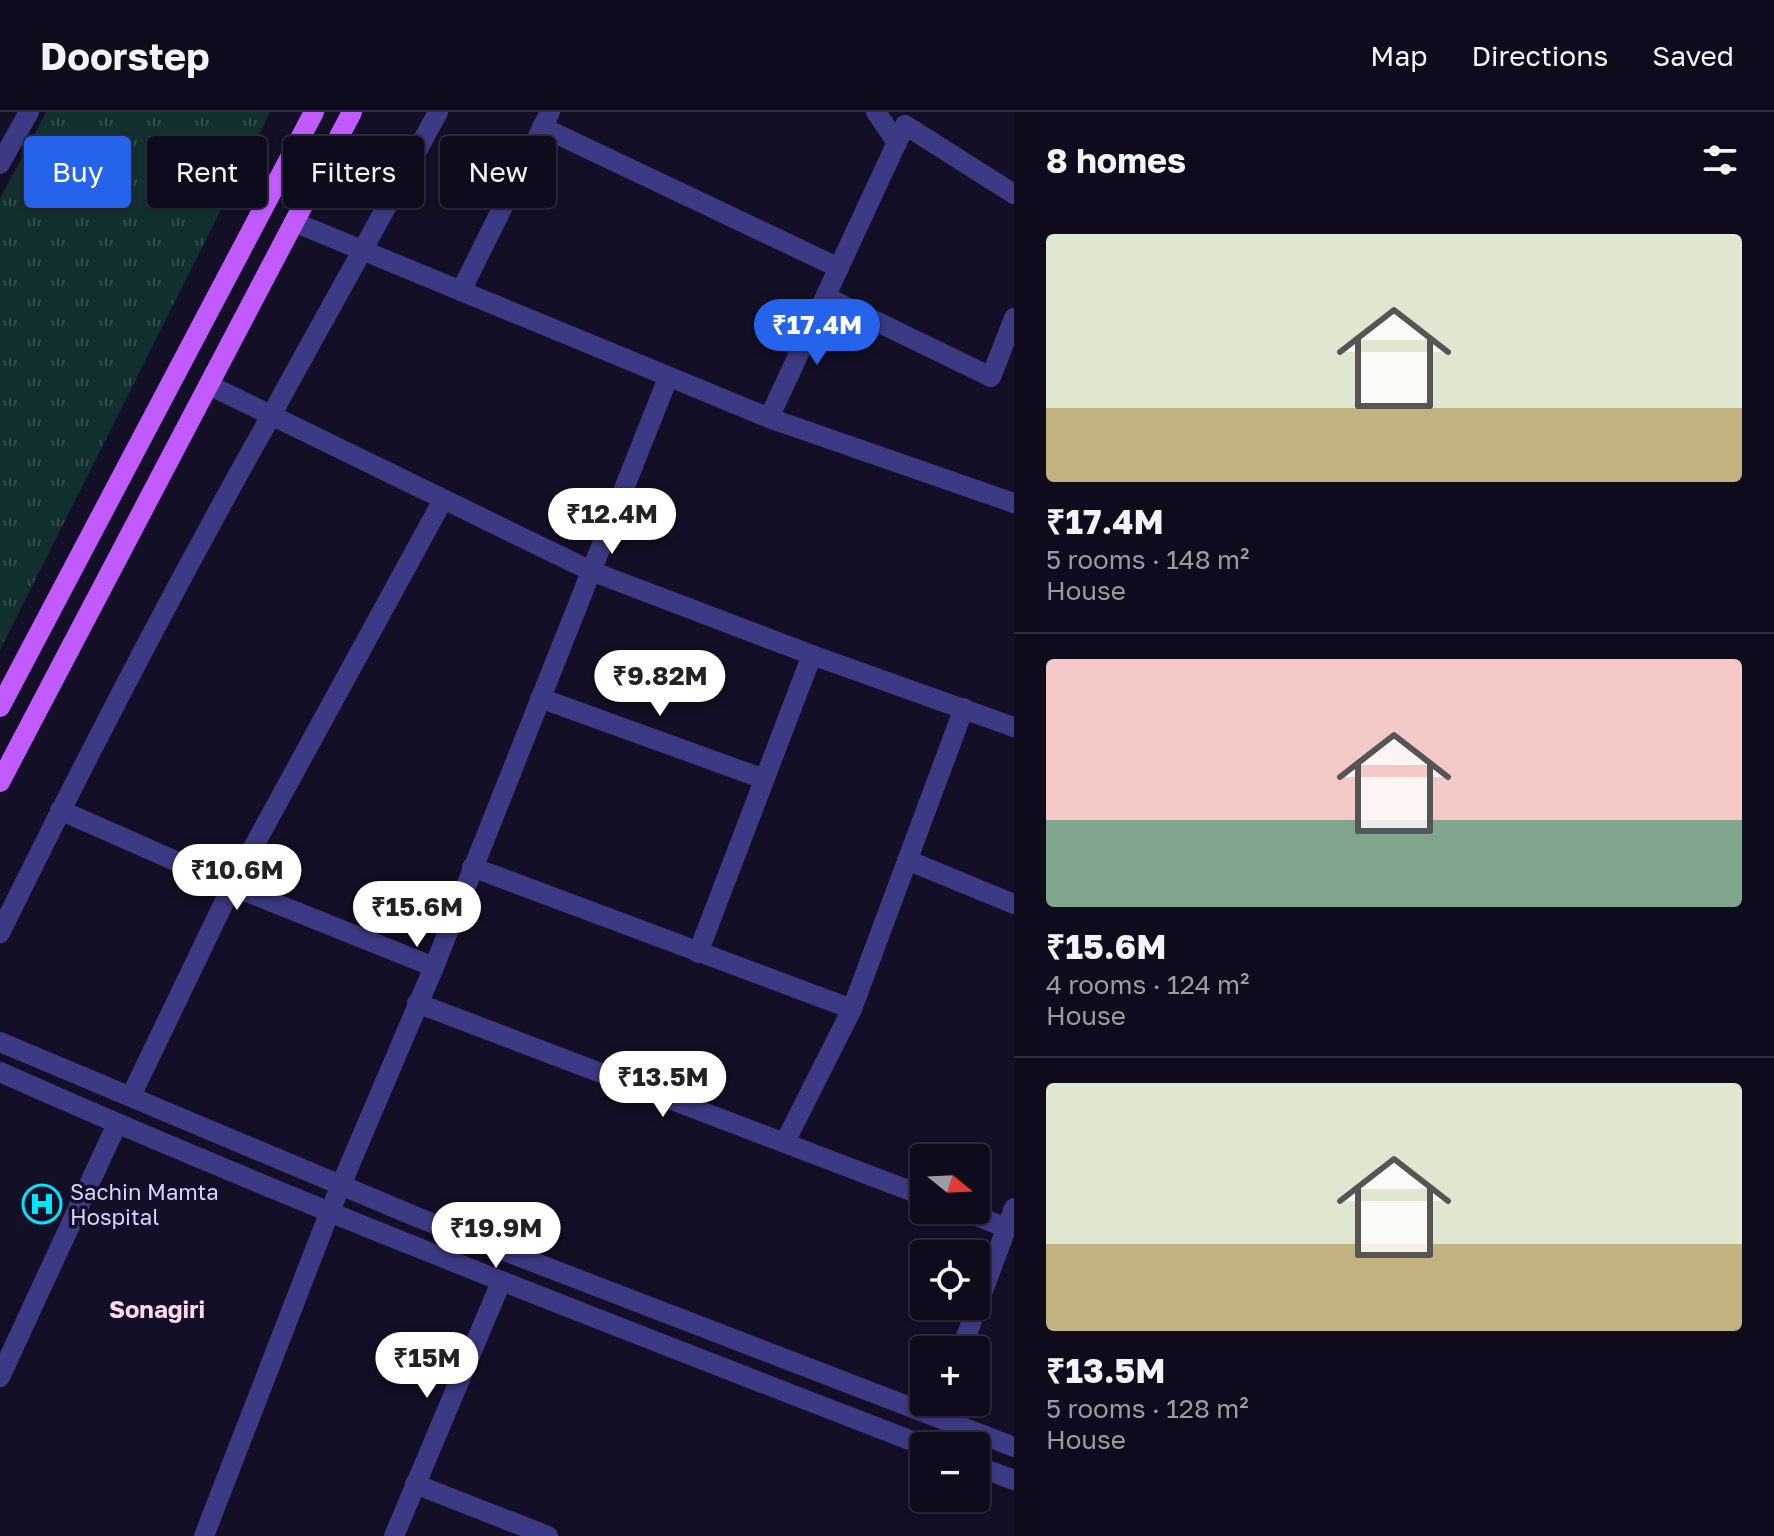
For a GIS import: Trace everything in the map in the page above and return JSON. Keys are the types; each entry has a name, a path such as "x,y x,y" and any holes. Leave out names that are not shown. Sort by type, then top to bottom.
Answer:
{"main road":[{"path":"0,707 314,112"},
{"path":"0,782 352,112"}],"street":[{"path":"0,164 29,112"},
{"path":"0,933 60,810 270,416 364,251 438,112"},
{"path":"876,112 897,143"},
{"path":"461,291 546,120 839,268"},
{"path":"769,418 905,125 1014,194"},
{"path":"294,222 769,418 1014,503"},
{"path":"826,297 991,377 1014,318"},
{"path":"204,1536 330,1211 434,967 668,378"},
{"path":"209,385 591,571 1014,727"},
{"path":"131,1096 232,886 443,500"},
{"path":"698,953 812,655"},
{"path":"540,698 764,779"},
{"path":"785,1142 852,1009 964,708"},
{"path":"60,810 232,886 434,967"},
{"path":"907,860 1014,904"},
{"path":"472,867 852,1009"},
{"path":"417,1003 910,1191"},
{"path":"0,1042 419,1218 910,1399"},
{"path":"0,1072 117,1124 501,1282 910,1441"},
{"path":"0,1377 117,1124"},
{"path":"966,1336 1011,1218 990,1215"},
{"path":"394,1536 501,1282"},
{"path":"952,1416 1014,1447"},
{"path":"990,1471 1014,1480"},
{"path":"415,1484 548,1536"}],"green space":[{"path":"46,112 270,112 258,136 147,136 147,208 222,208 0,650 0,199 24,154 24,208 131,208 131,136 33,136"}],"place":[{"name":"Sachin Mamta Hospital","path":"42,1204"}],"district":[{"name":"Sonagiri","path":"157,1308"}]}
